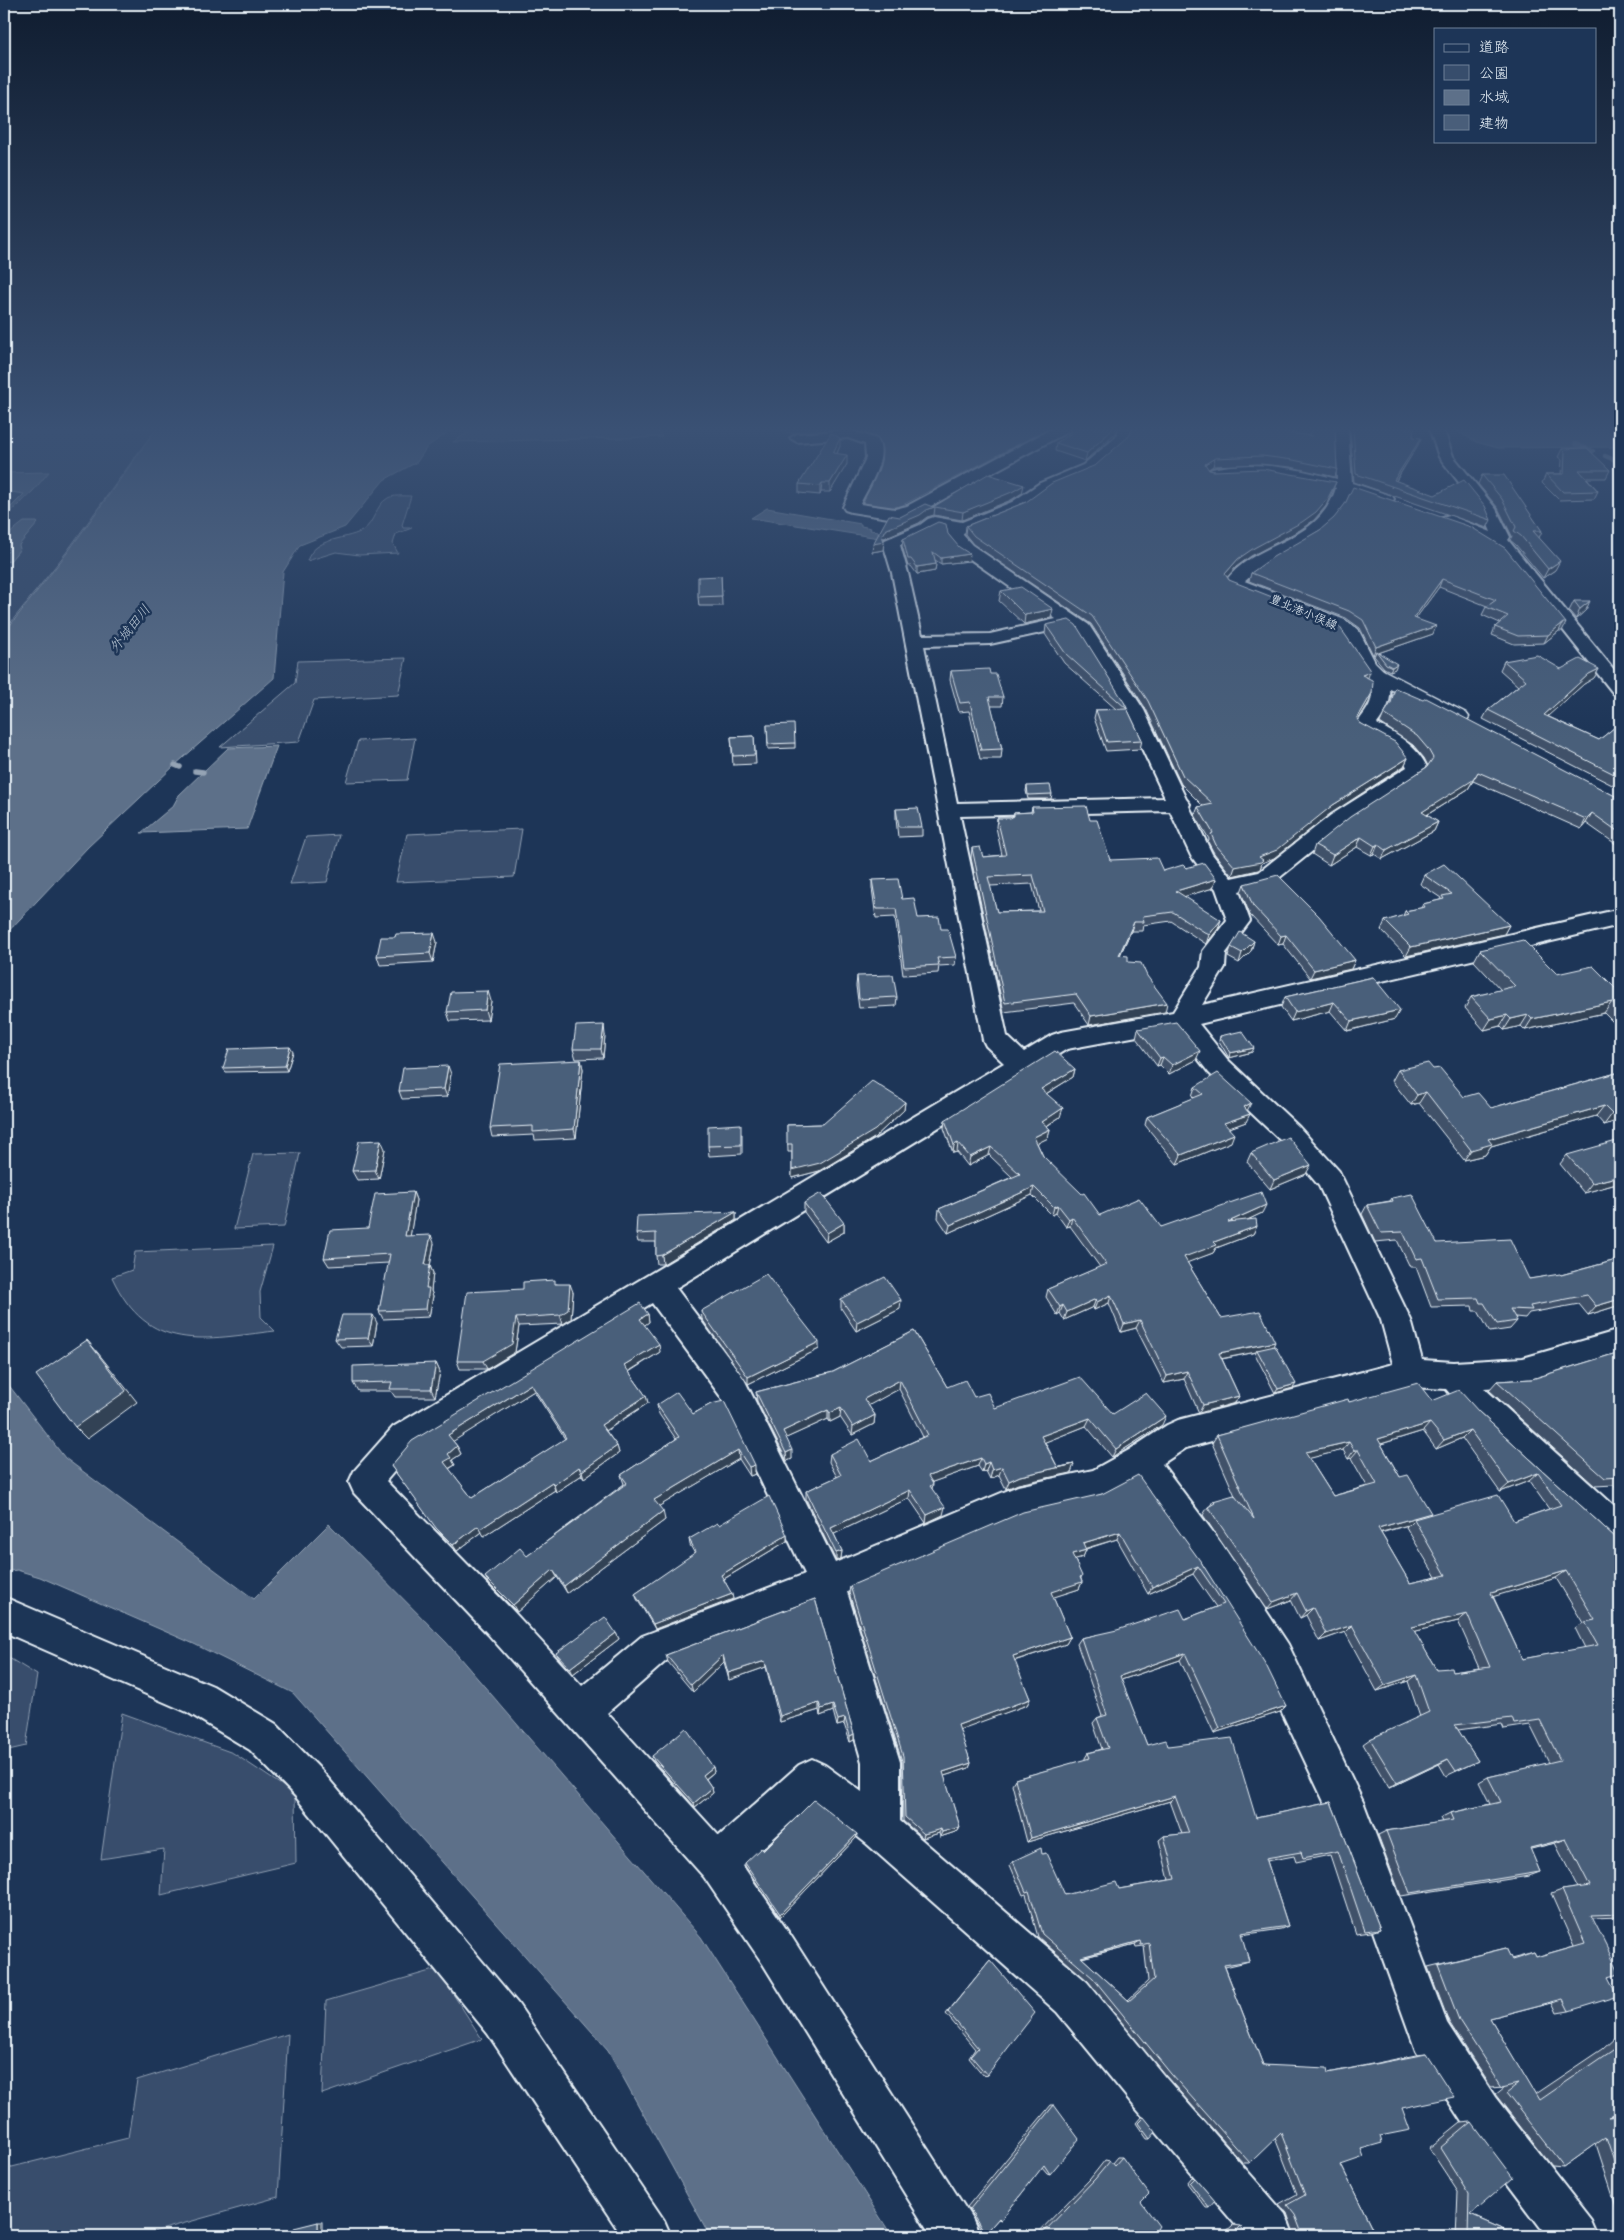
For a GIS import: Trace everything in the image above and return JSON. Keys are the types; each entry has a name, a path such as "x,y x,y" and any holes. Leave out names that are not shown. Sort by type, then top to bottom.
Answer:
{"main road":[{"name":"豊北港小俣線","path":"1234,582 1338,624 1351,633 1367,665 1376,674 1472,723"}],"street":[{"path":"915,533 891,543 900,573 995,1040 1022,1065"},
{"path":"954,533 954,536 962,545 1083,630 1134,710 1180,804 1202,856 1226,888 1239,920 1215,951 1213,967 1181,1019"},
{"path":"1234,582 1250,566 1300,542 1314,533"},
{"path":"1481,533 1499,541 1509,550 1620,689"},
{"path":"1499,541 1502,537 1500,533"},
{"path":"914,641 990,639 1069,621"},
{"path":"1226,888 1266,877 1338,820 1415,772 1417,767 1408,753 1389,738 1365,726 1383,699 1376,674"},
{"path":"947,810 1180,804"},
{"path":"957,2236 782,1958 718,1863 500,1622 365,1482 404,1438 1061,1041 1181,1019 1620,917"},
{"path":"1181,1019 1218,1066 1290,1134 1329,1179 1396,1320 1411,1373"},
{"path":"658,1286 732,1387 827,1583 881,1762 881,1830"},
{"path":"580,1711 654,1648 827,1583 1018,1502 1098,1484 1140,1461 1178,1435 1411,1373 1454,1376 1523,1372 1620,1343"},
{"path":"1454,1376 1483,1409 1620,1533"},
{"path":"1140,1461 1210,1556 1275,1657 1351,1817 1431,2036 1480,2112 1575,2236"},
{"path":"4,1614 200,1699 263,1737 308,1783 503,2019 648,2236"},
{"path":"718,1863 812,1778 881,1830 1072,1997 1154,2098 1269,2230 1271,2236"}],"green space":[{"path":"4,533 81,533 65,554 4,631"},
{"path":"400,533 396,534 393,544 398,553 359,555 336,552 307,561 316,548 330,541 354,534"},
{"path":"406,658 398,695 314,700 299,742 220,747 295,683 298,661"},
{"path":"415,738 407,780 346,782 358,741"},
{"path":"522,829 514,877 396,882 407,834"},
{"path":"339,835 327,882 290,884 306,837"},
{"path":"300,1153 284,1227 234,1229 253,1154"},
{"path":"273,1246 260,1292 261,1317 275,1331 202,1338 181,1336 161,1330 143,1319 126,1302 112,1277 132,1270 135,1252"},
{"path":"4,1655 37,1675 26,1746 4,1751"},
{"path":"122,1713 233,1753 295,1794 296,1863 161,1895 164,1849 101,1859"},
{"path":"437,1969 482,2039 322,2094 326,2001"},
{"path":"288,2034 278,2197 139,2236 4,2236 4,2169 128,2138 137,2080"}],"water":[{"path":"11,533 30,533 19,545 20,549 10,561 4,562 4,554 10,550 4,547 6,539"},
{"name":"外城田川","path":"82,533 331,533 300,545 283,572 274,678 175,765 88,847 4,936 4,633"},
{"path":"844,533 900,535 892,540"},
{"path":"277,746 247,829 141,833 173,806 179,795 228,748"},
{"path":"4,1379 65,1458 254,1599 329,1524 446,1642 701,1937 892,2236 710,2236 608,2050 293,1693 194,1644 40,1577 17,1570 4,1572"}],"building":[{"path":"879,533 883,533 882,535 884,542 873,544"},
{"path":"916,533 948,533 959,547 970,554 941,558 933,552 936,564 917,567 911,559 908,559 903,539"},
{"path":"971,533 1283,533 1238,559 1225,574 1229,580 1333,621 1339,626 1369,669 1370,672 1362,675 1373,682 1372,693 1357,719 1360,723 1395,742 1408,758 1333,805 1277,850 1259,857 1263,860 1261,862 1235,867 1216,845 1211,834 1213,833 1198,807 1213,804 1183,776 1148,701 1092,616"},
{"path":"1316,533 1480,533 1505,548 1566,623 1563,623 1548,635 1518,636 1495,627 1508,616 1486,607 1496,600 1442,579 1414,618 1436,626 1376,647 1363,620 1349,611 1251,573 1273,557"},
{"path":"1516,533 1534,533 1560,561 1548,569"},
{"path":"721,576 722,596 698,597 698,577"},
{"path":"1021,587 1053,609 1025,615 1001,591"},
{"path":"1574,601 1590,601 1580,609"},
{"path":"1069,620 1076,625 1124,702 1142,740 1107,742 1096,710 1127,709 1066,654 1046,625"},
{"path":"1376,651 1397,664 1392,667 1386,664"},
{"path":"1537,655 1561,669 1580,659 1599,669 1589,674 1544,715 1599,740 1620,723 1620,777 1488,710 1526,680 1504,661"},
{"path":"989,669 990,674 996,674 1003,697 989,697 1002,749 981,750 970,702 960,703 951,671"},
{"path":"1395,688 1423,700 1426,698 1620,798 1620,833 1592,813 1586,819 1478,772 1473,780 1422,812 1438,822 1386,850 1378,844 1375,846 1361,837 1333,855 1315,845 1350,817 1427,767 1433,758 1417,736 1384,714 1391,703"},
{"path":"794,724 795,743 768,744 767,725"},
{"path":"754,736 755,755 733,756 731,737"},
{"path":"1050,785 1052,794 1028,795 1027,786"},
{"path":"1086,806 1090,820 1097,820 1110,860 1157,858 1163,871 1183,865 1186,868 1204,863 1216,879 1176,891 1221,920 1209,935 1173,912 1143,916 1144,922 1134,922 1119,955 1128,956 1128,962 1141,963 1147,976 1167,1003 1091,1016 1076,994 1005,1003 972,848 980,847 983,857 1006,855 997,818 1010,818 1014,816 1014,813 1033,812 1032,807","holes":["1033,875 1043,911 997,912 988,877"]},
{"path":"918,808 922,827 899,827 896,809"},
{"path":"1444,864 1509,925 1411,947 1385,921 1408,914 1405,911 1425,907 1423,904 1444,899 1442,896 1452,894 1424,875"},
{"path":"1278,875 1319,916 1355,960 1314,970 1286,935 1281,936 1253,906 1244,884"},
{"path":"898,879 902,899 914,898 918,918 939,917 941,929 948,929 956,957 937,958 939,965 904,967 896,909 877,909 872,880"},
{"path":"1240,932 1254,941 1242,953 1231,947"},
{"path":"434,933 430,953 377,956 381,937 395,937 396,934"},
{"path":"1523,940 1557,974 1593,966 1620,991 1620,1011 1612,1002 1532,1019 1528,1015 1511,1019 1507,1015 1491,1019 1471,997 1515,986 1480,950"},
{"path":"893,975 897,997 859,999 857,976"},
{"path":"1373,977 1400,1010 1351,1021 1334,1002 1295,1012 1285,997"},
{"path":"488,991 485,1010 447,1012 451,992"},
{"path":"1176,1022 1200,1051 1172,1065 1163,1057 1160,1058 1138,1029"},
{"path":"604,1025 601,1049 573,1049 576,1026"},
{"path":"1242,1031 1254,1048 1230,1053 1220,1036"},
{"path":"290,1047 285,1066 223,1068 229,1049"},
{"path":"1055,1051 1075,1069 1041,1089 1063,1108 1042,1122 1050,1129 1034,1137 1043,1156 1082,1194 1084,1193 1100,1215 1139,1198 1161,1227 1261,1192 1266,1205 1228,1222 1256,1219 1257,1226 1214,1242 1217,1245 1184,1257 1221,1318 1260,1311 1275,1342 1219,1353 1239,1396 1203,1405 1187,1371 1167,1376 1140,1320 1124,1324 1111,1295 1097,1302 1096,1299 1067,1312 1063,1305 1060,1307 1048,1289 1106,1264 1072,1217 1069,1219 1058,1205 1054,1207 1034,1187 950,1225 939,1209 1020,1174 991,1147 970,1157 958,1143 954,1145 945,1120"},
{"path":"581,1060 574,1129 533,1132 533,1126 490,1128 500,1064"},
{"path":"1428,1063 1433,1069 1440,1068 1464,1097 1478,1093 1491,1108 1620,1072 1620,1112 1612,1114 1604,1106 1488,1139 1492,1144 1471,1150 1426,1092 1417,1095 1398,1070"},
{"path":"448,1066 444,1089 399,1091 403,1068"},
{"path":"1218,1073 1251,1103 1244,1107 1250,1114 1224,1123 1234,1134 1181,1155 1147,1117 1203,1094 1195,1087"},
{"path":"872,1081 905,1102 875,1130 820,1163 792,1170 792,1144 787,1144 787,1125 823,1124"},
{"path":"741,1124 741,1145 708,1146 708,1126"},
{"path":"1288,1137 1311,1165 1274,1180 1251,1153"},
{"path":"381,1140 375,1170 352,1171 359,1141"},
{"path":"1620,1140 1620,1176 1592,1183 1567,1155"},
{"path":"413,1192 405,1236 431,1235 425,1265 430,1265 426,1288 429,1288 426,1309 379,1311 390,1254 324,1258 330,1230 368,1228 375,1194"},
{"path":"821,1193 844,1223 827,1233 804,1203"},
{"path":"1412,1194 1437,1243 1510,1239 1529,1279 1561,1275 1620,1259 1620,1299 1596,1306 1587,1295 1530,1306 1532,1310 1510,1309 1517,1321 1497,1324 1484,1303 1480,1303 1478,1298 1438,1299 1422,1258 1416,1259 1403,1232 1381,1233 1367,1205 1393,1201 1392,1198"},
{"path":"736,1212 662,1255 656,1256 656,1233 636,1234 637,1216"},
{"path":"766,1274 819,1342 748,1377 701,1311"},
{"path":"885,1277 901,1300 857,1322 841,1299"},
{"path":"555,1280 555,1284 570,1284 568,1310 560,1315 516,1318 512,1344 483,1361 457,1361 467,1292 523,1289 523,1282"},
{"path":"640,1303 648,1314 640,1319 659,1344 624,1365 646,1396 601,1425 617,1446 582,1471 579,1467 554,1485 552,1482 480,1529 478,1526 453,1545 436,1528 391,1466 412,1441","holes":["531,1384 566,1438 472,1498 444,1462 451,1458 448,1454 457,1446 448,1435"]},
{"path":"342,1315 373,1315 368,1338 335,1339"},
{"path":"914,1331 947,1387 965,1380 974,1397 988,1393 995,1408 1080,1377 1113,1414 1146,1393 1166,1416 1116,1449 1090,1418 1041,1436 1058,1468 1020,1476 1009,1481 1002,1467 992,1470 989,1462 984,1464 981,1458 928,1476 933,1484 930,1486 945,1507 927,1515 910,1490 831,1528 842,1551 836,1553 806,1491 841,1475 830,1454 859,1439 871,1461 928,1435 900,1380 864,1399 875,1415 853,1427 841,1408 830,1413 828,1410 783,1431 792,1450 786,1453 756,1392 833,1372"},
{"path":"87,1340 126,1391 75,1427 36,1375"},
{"path":"1275,1346 1296,1384 1278,1389 1257,1350"},
{"path":"1620,1352 1620,1369 1618,1370 1620,1374 1620,1477 1605,1478 1497,1381 1532,1379"},
{"path":"436,1363 431,1389 390,1389 392,1382 353,1383 353,1366"},
{"path":"1418,1383 1432,1401 1459,1390 1479,1412 1620,1540 1620,1914 1591,1915 1620,1973 1608,1977 1618,1996 1569,2011 1563,1999 1490,2018 1539,2100 1615,2048 1620,2042 1620,2112 1609,2116 1620,2115 1620,2178 1606,2137 1564,2167 1506,2093 1519,2083 1502,2087 1459,2020 1438,1965 1506,1948 1512,1960 1534,1953 1536,1957 1585,1943 1562,1890 1590,1886 1566,1839 1530,1848 1540,1872 1410,1893 1386,1831 1453,1820 1450,1813 1501,1802 1488,1777 1560,1760 1540,1720 1514,1724 1512,1718 1455,1725 1478,1761 1456,1771 1448,1759 1397,1783 1370,1739 1429,1712 1416,1675 1385,1685 1352,1625 1326,1634 1313,1608 1306,1611 1297,1593 1273,1602 1208,1507 1215,1503 1213,1501 1234,1495 1254,1519 1217,1435 1348,1399 1349,1402","holes":["1430,1423 1444,1440 1470,1430 1509,1484 1538,1473 1561,1505 1514,1521 1498,1495 1414,1519 1446,1575 1410,1583 1378,1528 1431,1513 1408,1475 1400,1477 1378,1439","1349,1442 1354,1450 1358,1450 1377,1484 1333,1496 1305,1452","1566,1571 1595,1620 1585,1622 1598,1645 1522,1659 1491,1593","1467,1614 1490,1667 1452,1672 1451,1668 1436,1669 1412,1627"]},
{"path":"677,1392 693,1414 711,1404 724,1401 755,1465 749,1467 738,1450 654,1500 663,1511 564,1586 553,1570 513,1605 485,1577 520,1548 527,1556 627,1483 621,1475 679,1437 657,1405"},
{"path":"1138,1475 1201,1562 1266,1665 1286,1706 1220,1728 1185,1653 1120,1676 1147,1745 1166,1740 1168,1746 1232,1738 1256,1818 1331,1802 1380,1929 1365,1931 1338,1851 1303,1858 1301,1852 1266,1858 1288,1926 1241,1933 1249,1961 1224,1965 1263,2065 1327,2068 1328,2073 1426,2054 1454,2097 1402,2108 1410,2130 1380,2136 1382,2143 1361,2149 1364,2157 1341,2165 1376,2236 1303,2236 1295,2215 1287,2205 1305,2195 1281,2133 1250,2163 1171,2074 1093,1978 1042,1934 1029,1891 1026,1892 1013,1861 1041,1848 1042,1854 1046,1853 1065,1895 1116,1882 1119,1889 1175,1879 1164,1836 1189,1833 1175,1796 1031,1838 1015,1779 1090,1758 1088,1753 1108,1748 1097,1718 1107,1715 1081,1638 1117,1630 1180,1609 1185,1619 1224,1604 1198,1566 1152,1587 1120,1532 1083,1543 1086,1550 1072,1554 1082,1576 1080,1577 1082,1582 1051,1592 1070,1637 1013,1656 1030,1699 958,1725 971,1763 943,1772 960,1827 942,1832 941,1829 924,1834 905,1817 903,1756 850,1586 1023,1512 1102,1494","holes":["1140,1941 1141,1945 1149,1943 1154,1979 1129,2001 1081,1957"]},
{"path":"769,1496 787,1535 721,1575 732,1594 653,1624 635,1594 696,1552 689,1539 717,1523 719,1525"},
{"path":"815,1599 854,1734 850,1736 845,1718 838,1720 833,1705 821,1709 819,1703 780,1716 765,1661 728,1673 723,1655 691,1685 666,1655"},
{"path":"605,1617 616,1633 570,1668 556,1653"},
{"path":"686,1728 713,1767 703,1775 712,1788 694,1803 652,1756"},
{"path":"814,1800 857,1834 780,1914 745,1863 761,1848 763,1851"},
{"path":"990,1960 1035,2013 987,2075 971,2056 978,2048 948,2012"},
{"path":"1054,2105 1079,2139 1050,2174 1044,2165 1001,2220 999,2218 985,2234 970,2209"},
{"path":"1144,2117 1156,2132 1150,2139 1138,2123"},
{"path":"1471,2122 1513,2178 1470,2215 1519,2236 1468,2236 1469,2194 1440,2148"},
{"path":"1122,2157 1149,2194 1141,2202 1159,2226 1157,2229 1161,2236 1040,2236 1110,2161 1114,2166"},
{"path":"1195,2178 1215,2201 1209,2208 1190,2183"},
{"path":"318,2222 318,2236 294,2236 294,2228"},
{"path":"1240,2226 1249,2236 1230,2236"}],"waterway":[{"path":"175,765 180,767"},
{"path":"195,771 203,772"}]}
